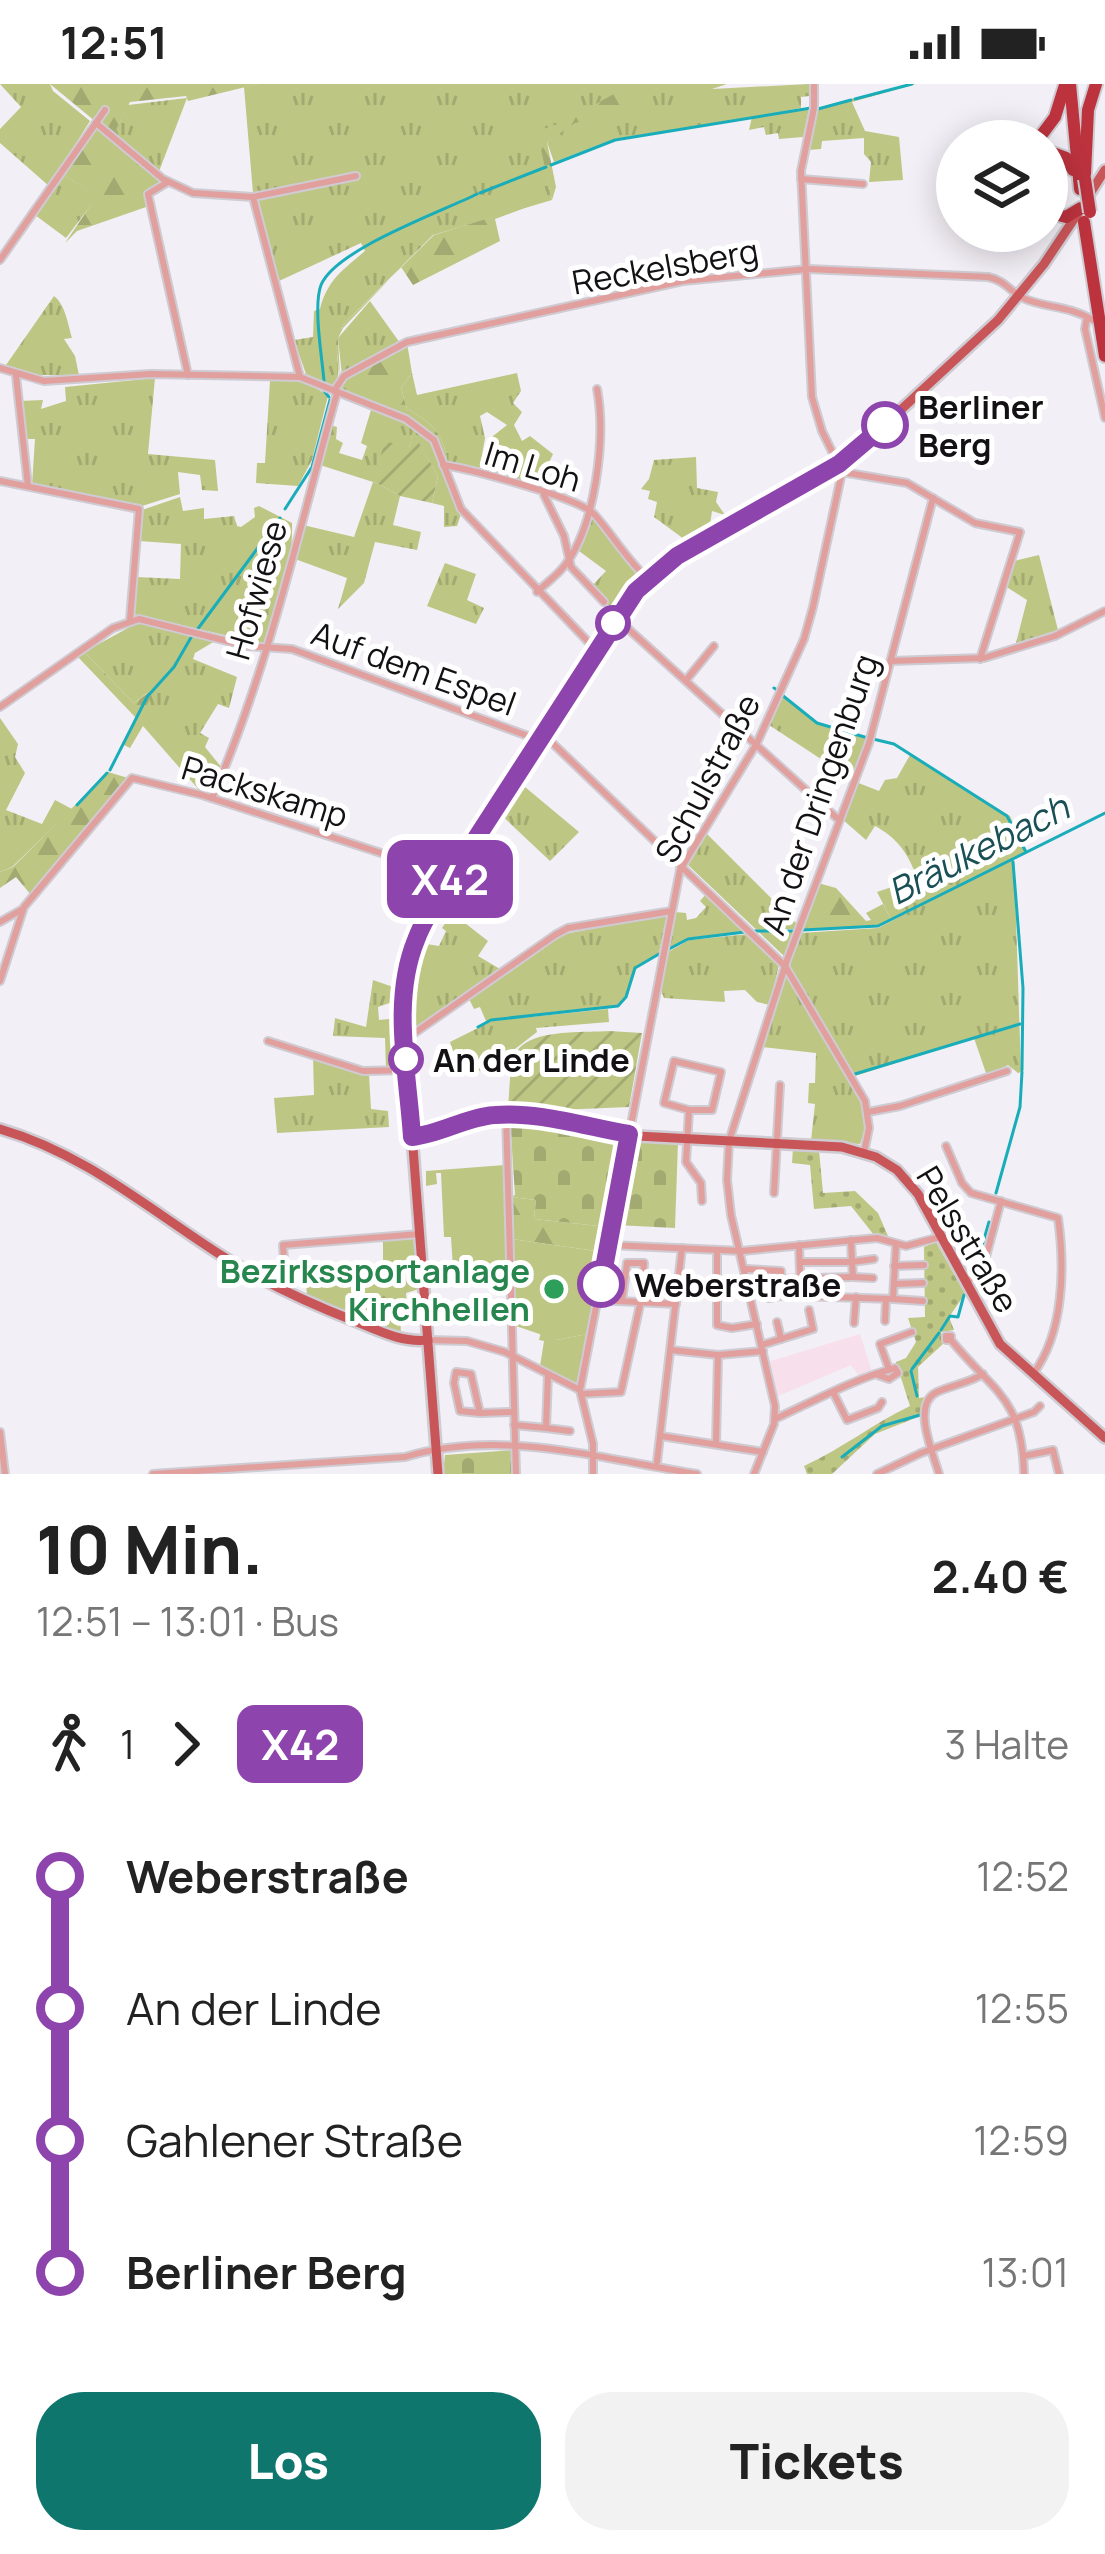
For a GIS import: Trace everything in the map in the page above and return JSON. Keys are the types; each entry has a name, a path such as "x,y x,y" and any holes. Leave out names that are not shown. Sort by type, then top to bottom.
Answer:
{"highway":[{"path":"1053,120 1070,84"},
{"path":"1070,84 1082,182"},
{"path":"1095,318 1078,219 1088,110 1096,84"},
{"path":"1068,161 1082,182"},
{"path":"1068,217 1078,219"},
{"path":"1078,219 1105,356"}],"main road":[{"path":"438,1474 405,1039 404,988 425,919 625,604 677,556 840,468 982,336 1019,295 1078,219 1105,170"},
{"path":"412,1137 506,1114 629,1134 864,1152"},
{"path":"0,1129 45,1144 92,1168 218,1253 286,1292 406,1339 428,1340"},
{"name":"Pelsstraße","path":"864,1152 908,1180 991,1333 1104,1436"}],"street":[{"path":"814,84 801,179 814,411 840,468 907,483 975,523 1018,530 1021,536 980,658"},
{"path":"0,260 105,110"},
{"path":"96,123 168,182 193,193 253,197 356,176"},
{"path":"801,179 863,184"},
{"path":"168,182 148,195 188,375"},
{"path":"253,197 300,377"},
{"name":"Reckelsberg","path":"336,392 344,376 407,342 683,281 805,269 988,277 1019,295 1095,318"},
{"path":"1095,318 1085,328 1105,418"},
{"path":"0,368 44,381 188,375 300,377 421,427 434,440 455,502 596,650"},
{"path":"16,374 28,486"},
{"path":"537,592 569,559 591,510 601,411 597,389"},
{"name":"Hofwiese","path":"212,798 282,606 336,392"},
{"name":"Im Loh","path":"443,466 542,491 591,510 628,561 648,579"},
{"name":"Schulstraße","path":"593,1474 581,1392 682,864 757,743 808,623 840,468"},
{"path":"0,481 140,509 130,620 95,639 0,707"},
{"path":"542,491 575,572 604,602"},
{"name":"An der Dringenburg","path":"775,1419 727,1186 729,1141 785,967 869,742 933,498"},
{"path":"891,661 980,658 1055,636 1105,611"},
{"name":"Auf dem Espel","path":"130,620 292,649 541,737"},
{"path":"624,625 839,820"},
{"path":"687,679 713,646"},
{"path":"541,737 682,864 785,967 861,1094 868,1112 864,1152"},
{"name":"Packskamp","path":"24,907 132,778 212,798 452,876"},
{"path":"0,922 12,919 24,907"},
{"path":"0,981 24,907"},
{"path":"405,1039 568,928 672,911"},
{"path":"0,932 14,938"},
{"path":"268,1041 363,1071 407,1070"},
{"path":"674,1061 721,1072 712,1111 689,1110 664,1103 674,1061"},
{"path":"868,1112 1007,1071"},
{"path":"774,1193 780,1085"},
{"path":"689,1110 687,1163 702,1184 702,1201"},
{"path":"506,1114 516,1474"},
{"path":"946,1146 967,1190 1058,1219 1061,1271 1050,1348 1033,1374"},
{"path":"965,1284 986,1262 1001,1202"},
{"path":"286,1292 283,1244 420,1234"},
{"path":"608,1245 742,1251 878,1238 896,1245 921,1245 940,1237"},
{"path":"851,1240 853,1277"},
{"path":"800,1245 801,1296"},
{"path":"885,1321 896,1245"},
{"path":"657,1462 682,1248"},
{"path":"717,1250 717,1324 732,1328 757,1324"},
{"path":"800,1262 874,1259"},
{"path":"428,1340 467,1341 512,1354 581,1392 621,1392 645,1264 629,1262 622,1301"},
{"path":"895,1266 924,1265"},
{"path":"746,1270 779,1270 785,1295"},
{"path":"749,1284 873,1278"},
{"path":"893,1284 923,1283"},
{"path":"854,1323 856,1297"},
{"path":"769,1298 923,1301"},
{"path":"598,1300 676,1304"},
{"path":"671,1350 718,1355 762,1348 813,1329 809,1310"},
{"path":"777,1322 781,1340"},
{"path":"754,1474 775,1419 889,1369 880,1343 912,1332"},
{"path":"951,1340 1001,1391 1017,1418 1024,1474"},
{"path":"716,1444 718,1355"},
{"path":"479,1413 472,1374 456,1372 461,1412 479,1413 514,1412"},
{"path":"939,1474 924,1415 927,1399 983,1374"},
{"path":"546,1428 548,1375"},
{"path":"832,1393 847,1420 882,1402"},
{"path":"877,1474 1040,1406"},
{"path":"514,1425 570,1431"},
{"path":"0,1432 5,1474"},
{"path":"661,1436 764,1452"},
{"path":"153,1474 515,1443 697,1474"},
{"path":"1024,1456 1057,1449 1059,1474"}],"shaded area":[{"path":"860,1334 872,1372 859,1376 851,1365 776,1397 768,1362"}],"green space":[{"path":"0,84 50,84 90,121 49,186 0,143 0,129 21,107"},
{"path":"50,84 258,84 188,101 186,96 130,102 113,136"},
{"path":"727,84 712,89 809,84 810,96 801,97 801,108 764,115 809,109 803,137 779,139 778,133 766,135 764,127 749,130 752,117 614,139 554,162 547,142 574,122 539,135 552,200 433,235 343,325 334,386 306,374 294,340 313,337 314,311 320,309 337,276 365,251 361,243 279,281 255,200 354,174 253,193 244,87"},
{"path":"916,84 852,102 865,131 899,137 903,180 869,182 871,162 864,154 864,138 822,141 821,149 808,150 817,108"},
{"path":"623,89 640,90 643,97 607,115 575,123 547,142 556,187 552,200 539,140 489,154 487,149 561,123"},
{"path":"187,98 158,174 113,136 128,105"},
{"path":"97,128 162,180 147,193 149,206 77,231 65,243 97,196 62,174"},
{"path":"62,174 98,196 66,238 35,215"},
{"path":"538,203 495,219 500,241 413,285 401,267 434,235"},
{"path":"391,278 343,328 338,338 340,376 335,338 343,325"},
{"path":"54,296 66,315 72,338 64,339 75,356 79,375 39,375 6,365"},
{"path":"370,301 400,343 342,375 338,338"},
{"path":"407,343 412,373 401,388 407,409 436,430 448,464 439,444 416,421 339,388 346,378"},
{"path":"412,373 417,395 517,373 521,391 513,403 522,412 514,425 522,441 530,436 553,454 537,488 482,473 488,440 507,425 487,412 480,416 485,438 479,472 448,464 436,431 407,409 401,388"},
{"path":"155,378 148,454 215,460 218,491 202,490 200,475 178,472 180,494 142,506 32,485 35,439 24,439 19,401 43,400 41,409 66,401 65,387"},
{"path":"270,381 306,381 328,396 312,460 298,486 256,483 257,463 265,463"},
{"path":"371,410 416,428 428,438 461,514 457,526 444,527 444,506 432,503 438,476 413,433 409,448 373,481 400,496 393,525 421,532 417,550 375,542 364,583 338,609 347,578 295,559 303,525 354,537 373,482 320,465 330,425 337,427 336,439 343,443 339,453 362,460 367,446 361,443"},
{"path":"413,432 438,476 432,503 400,496 373,481 385,441 409,448"},
{"path":"696,457 697,488 718,492 716,502 725,515 712,511 710,525 715,527 688,542 654,517 657,502 648,499 650,491 641,489 654,460"},
{"path":"180,497 183,511 204,508 204,519 234,516 241,527 255,517 254,508 259,506 292,523 286,585 264,644 133,614 136,577 180,579 181,544 139,541 142,510"},
{"path":"593,515 641,576 614,611 591,587 606,571 575,548"},
{"path":"1039,555 1058,630 1016,643 1027,600 1005,586 1014,561"},
{"path":"445,563 476,574 467,600 484,608 476,624 427,606"},
{"path":"139,622 215,641 193,659 237,677 229,708 218,704 200,733 209,738 205,747 222,768 211,792 141,715 147,693 134,703 84,652"},
{"path":"84,652 134,703 148,693 151,696 142,715 203,788 200,791 143,726 130,748 122,744 136,718 78,657"},
{"path":"782,696 817,723 868,738 853,780 769,725"},
{"path":"0,718 18,744 15,757 25,773 6,810 42,824 55,800 72,809 12,867 0,872"},
{"path":"910,755 1010,816 1026,851 1014,858 1021,1072 1008,1065 987,1076 974,1038 855,1076 789,965 800,933 878,928 932,900 891,919 877,892 909,881 908,873 914,870 911,863 882,830 875,826 866,840 842,819 856,782 879,791 885,780 897,778"},
{"path":"108,772 128,778 31,895 16,877 0,888 0,872 13,867"},
{"path":"519,782 579,832 550,861 498,812"},
{"path":"706,833 797,924 796,929 774,929 795,931 785,957 686,863"},
{"path":"818,883 836,888 866,921 871,920 866,913 883,904 891,919 878,926 801,930"},
{"path":"707,893 745,931 688,938 669,948 675,912 686,913 687,920 696,918 706,907 700,901"},
{"path":"452,913 488,941 478,956 500,969 408,1035 407,993 420,943 439,946 446,931 442,928"},
{"path":"667,915 659,953 635,967 626,997 618,1005 486,1021 468,997 559,935"},
{"path":"749,934 779,964 770,1005 757,1002 745,990 724,991 725,1002 664,998 660,988 668,952 689,940"},
{"path":"786,973 862,1102 866,1127 860,1144 811,1141 815,1104 808,1103 809,1083 815,1083 816,1053 761,1047"},
{"path":"373,980 396,988 395,1001 378,1007 379,1020 399,1018 400,1067 386,1069 385,1038 333,1036 335,1018 366,1027"},
{"path":"608,1009 609,1022 536,1028 511,1052 507,1068 460,1073 450,1042 492,1021"},
{"path":"642,1033 629,1107 534,1111 532,1103 508,1105 512,1062 529,1041 555,1034"},
{"path":"313,1056 369,1074 371,1109 388,1111 389,1127 277,1133 274,1098 314,1095"},
{"path":"510,1119 625,1138 608,1227 534,1219 536,1200 511,1197 515,1195"},
{"path":"632,1139 678,1142 675,1228 616,1225"},
{"path":"793,1148 819,1150 823,1193 855,1191 878,1213 888,1236 874,1235 851,1206 814,1209 810,1165 792,1163"},
{"path":"505,1165 507,1279 454,1284 451,1237 444,1237 441,1173 436,1173 437,1184 426,1186 426,1171"},
{"path":"511,1197 536,1200 534,1219 608,1227 603,1252 512,1239"},
{"path":"415,1236 419,1289 406,1293 407,1305 420,1305 420,1315 400,1314 401,1334 307,1298 306,1280 337,1277 342,1284 383,1277 383,1238"},
{"name":"Bezirkssportanlage Kirchhellen","path":"512,1239 603,1252 587,1334 557,1340 513,1325"},
{"path":"936,1242 965,1294 949,1317 954,1330 941,1332 944,1343 918,1367 919,1398 926,1397 923,1415 875,1434 832,1474 807,1474 804,1466 910,1406 896,1362 906,1358 916,1342 908,1318 925,1317 924,1247"},
{"path":"541,1332 557,1340 587,1334 578,1382 573,1384 540,1366"},
{"path":"513,1450 513,1474 443,1474 445,1455"}],"waterway":[{"path":"855,99 912,84"},
{"path":"818,109 851,100"},
{"path":"551,165 615,140 811,108"},
{"path":"480,193 546,167"},
{"path":"324,381 318,305 321,285 331,271 367,245 477,194"},
{"path":"324,391 329,397"},
{"path":"285,509 312,467 330,400"},
{"path":"197,630 280,518"},
{"path":"110,770 147,697 174,667 193,634"},
{"path":"782,695 817,723 868,738"},
{"path":"873,739 894,744 1007,816 1026,852"},
{"path":"77,805 107,773"},
{"name":"Bräukebach","path":"803,930 878,926 1105,813"},
{"path":"1013,862 1023,988 1022,1070"},
{"name":"Bräukebach","path":"755,931 793,931"},
{"name":"Bräukebach","path":"669,949 688,939 745,932"},
{"name":"Bräukebach","path":"478,1027 491,1020 618,1006 626,997 635,968 659,954"},
{"path":"855,1074 1020,1024"},
{"path":"996,1193 1020,1107 1022,1072"},
{"path":"982,1246 989,1222"},
{"path":"941,1330 950,1316 958,1317 964,1295"},
{"path":"912,1369 939,1333"},
{"path":"911,1371 917,1396"},
{"path":"842,1457 882,1426 920,1415"}],"bus line":[{"name":"X42","path":"601,1284 629,1134 506,1114 412,1137 404,988 416,938 636,591 677,556 839,464 885,425"}],"place":[{"name":"Berliner Berg","path":"885,425"},
{"name":"An der Linde","path":"406,1059"},
{"name":"Weberstraße","path":"601,1284"},
{"name":"Bezirkssportanlage Kirchhellen","path":"554,1289"}]}
